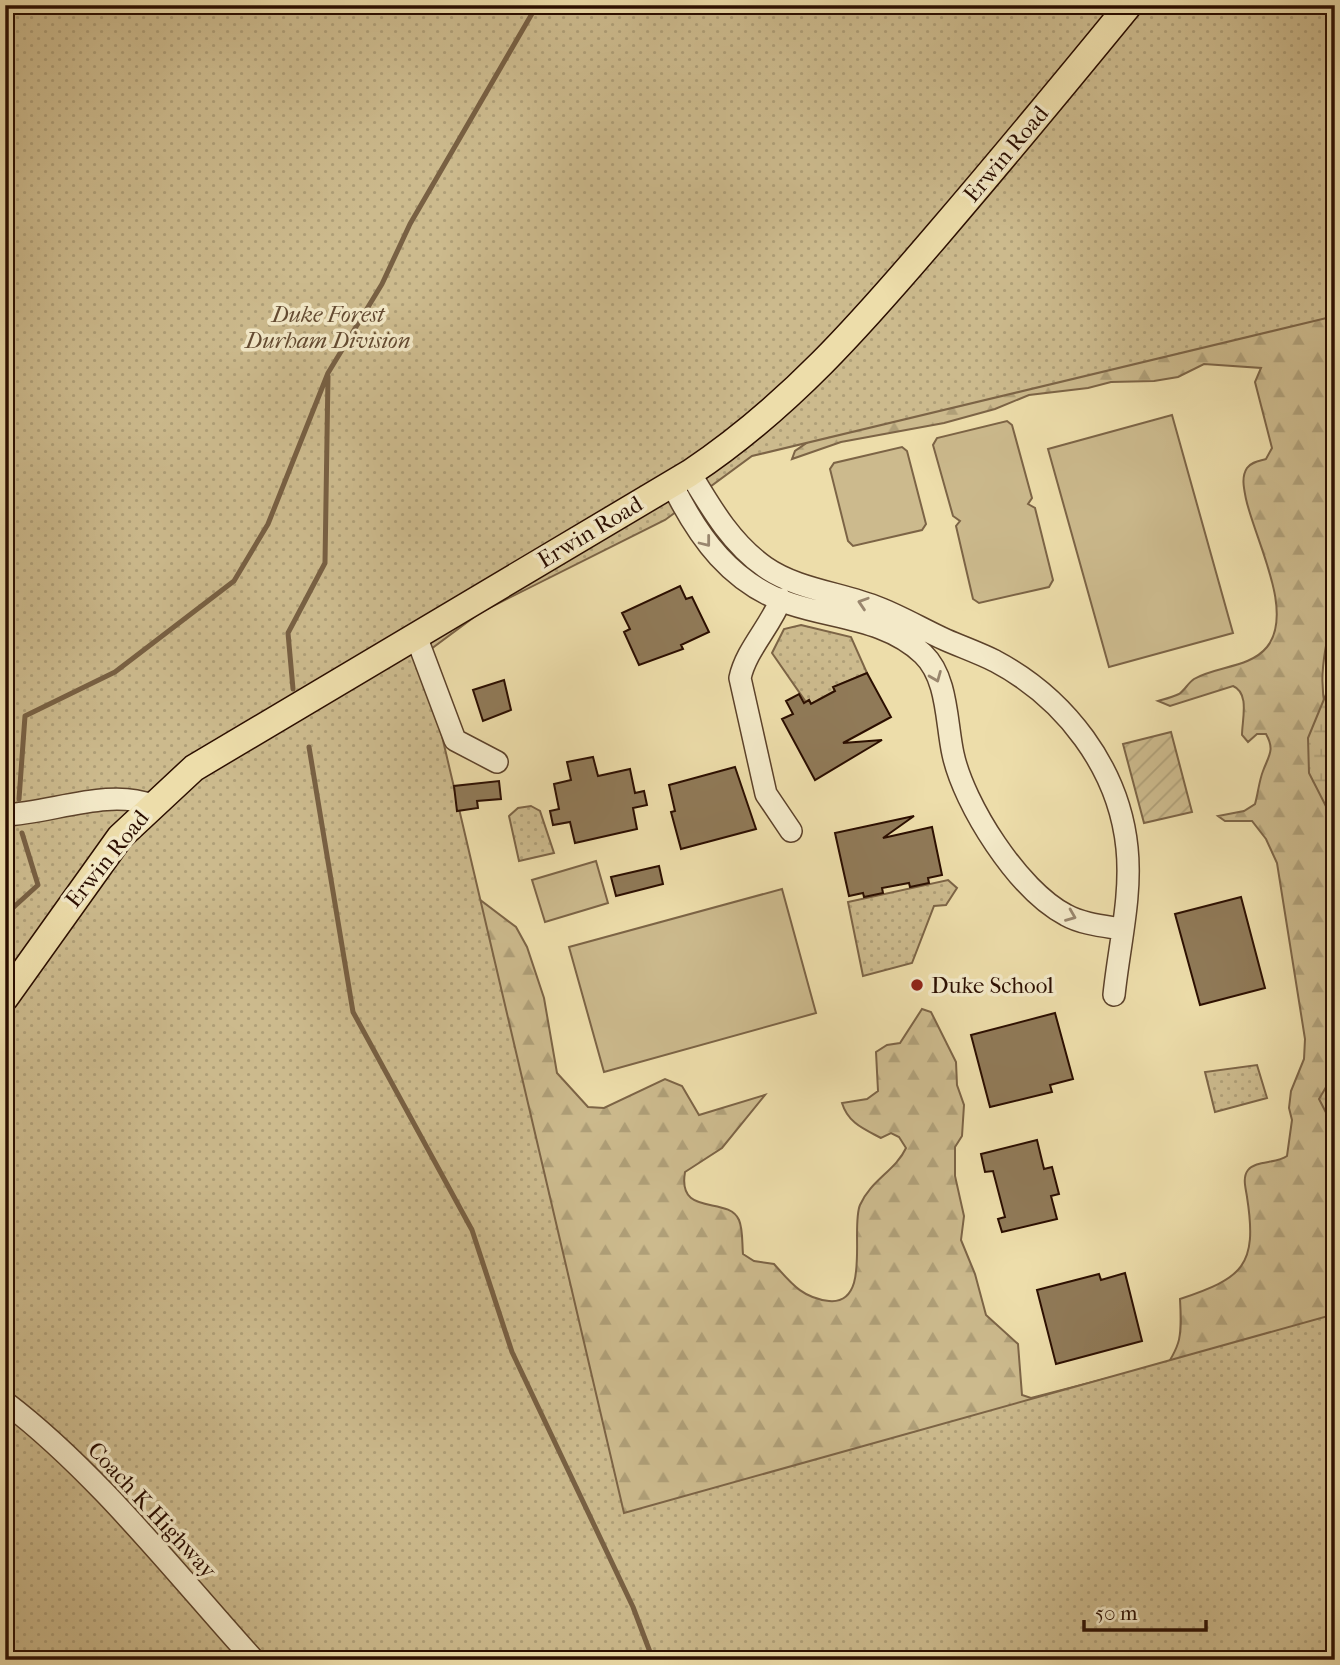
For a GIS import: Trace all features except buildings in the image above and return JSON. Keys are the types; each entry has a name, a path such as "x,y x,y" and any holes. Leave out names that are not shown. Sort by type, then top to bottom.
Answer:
{"main road":[{"name":"Erwin Road","path":"5,998 100,863 151,805 217,753 681,478 773,412 838,348 1027,130 1129,5"}],"street":[{"path":"681,478 693,526 715,554 734,571 781,599 890,631 948,641"},
{"path":"681,478 727,532 768,568 792,580 879,608 996,661 1047,696 1083,734 1105,771 1115,796 1127,846 1129,885 1114,995"},
{"path":"781,599 773,619 743,665 740,678 766,794 791,831"},
{"path":"890,631 924,655 936,674 953,756 988,835 1047,902 1067,916 1122,929"},
{"path":"416,636 455,740 497,762"},
{"path":"5,815 113,799 138,800 151,805"},
{"name":"Coach K Highway","path":"5,1402 44,1434 101,1491 254,1660"}],"green space":[{"name":"Duke Forest Durham Division","path":"5,5 1335,5 1335,316 752,456 665,520 481,612 423,655 624,1513 1335,1314 1335,1660 5,1660"},
{"path":"1335,256 1335,606 1324,657 1323,689 1328,722 1335,739 1335,1660 294,1660 475,896 516,927 527,947 544,998 557,1073 588,1107 604,1108 665,1079 682,1086 699,1115 765,1095 722,1148 685,1172 685,1186 696,1201 725,1208 739,1220 743,1254 754,1261 774,1264 811,1297 829,1301 842,1299 851,1291 857,1263 860,1205 870,1189 896,1163 906,1148 899,1137 891,1133 881,1138 857,1125 848,1116 842,1103 867,1099 878,1091 876,1052 887,1045 900,1043 922,1009 931,1012 956,1062 957,1085 964,1105 962,1136 955,1147 955,1176 964,1216 961,1240 975,1274 986,1315 1018,1344 1022,1395 1031,1398 1112,1377 1160,1375 1177,1348 1181,1322 1180,1299 1218,1284 1241,1266 1250,1240 1245,1176 1252,1167 1287,1156 1292,1120 1289,1108 1291,1091 1304,1059 1305,1039 1277,863 1266,839 1252,821 1225,821 1218,816 1244,811 1255,804 1270,744 1266,734 1257,734 1248,742 1242,735 1242,694 1233,686 1170,706 1158,701 1179,694 1192,681 1203,675 1252,659 1267,647 1275,632 1275,596 1246,499 1244,483 1247,468 1266,459 1272,448 1255,382 1261,368 1204,364 1178,377 1154,381 1111,382 1088,388 1029,395 995,409 944,423 841,442 792,459 795,451 837,422"},
{"path":"1172,415 1233,633 1109,667 1048,449"},
{"path":"1007,421 1012,425 1032,498 1028,504 1035,508 1053,580 1049,587 979,603 973,599 956,526 960,521 953,516 933,445 937,438"},
{"path":"902,447 907,451 926,524 922,530 853,546 848,541 830,469 834,463"},
{"path":"1335,479 1335,824 1309,773 1308,738 1334,675 1326,532"},
{"path":"801,625 851,637 867,673 834,687 835,691 811,704 809,700 806,702 772,653 784,629"},
{"path":"1171,732 1192,812 1144,823 1123,744"},
{"path":"531,806 540,811 554,853 519,861 509,816 518,808"},
{"path":"596,861 608,903 545,922 532,880"},
{"path":"948,880 957,888 946,905 934,906 912,963 863,976 848,902"},
{"path":"782,889 816,1013 604,1072 569,947"},
{"path":"1257,1065 1267,1098 1215,1112 1205,1072"},
{"path":"1335,1072 1335,1130 1319,1099"}],"waterway":[{"path":"19,799 25,716 115,672 234,581 268,524 328,373 382,284 410,224 537,5"},
{"path":"293,689 288,633 325,563 328,376"},
{"path":"309,747 353,1012 472,1230 512,1352 633,1607 653,1660"},
{"path":"5,915 38,885 22,833"}],"place":[{"name":"Duke School","path":"917,985"}]}
